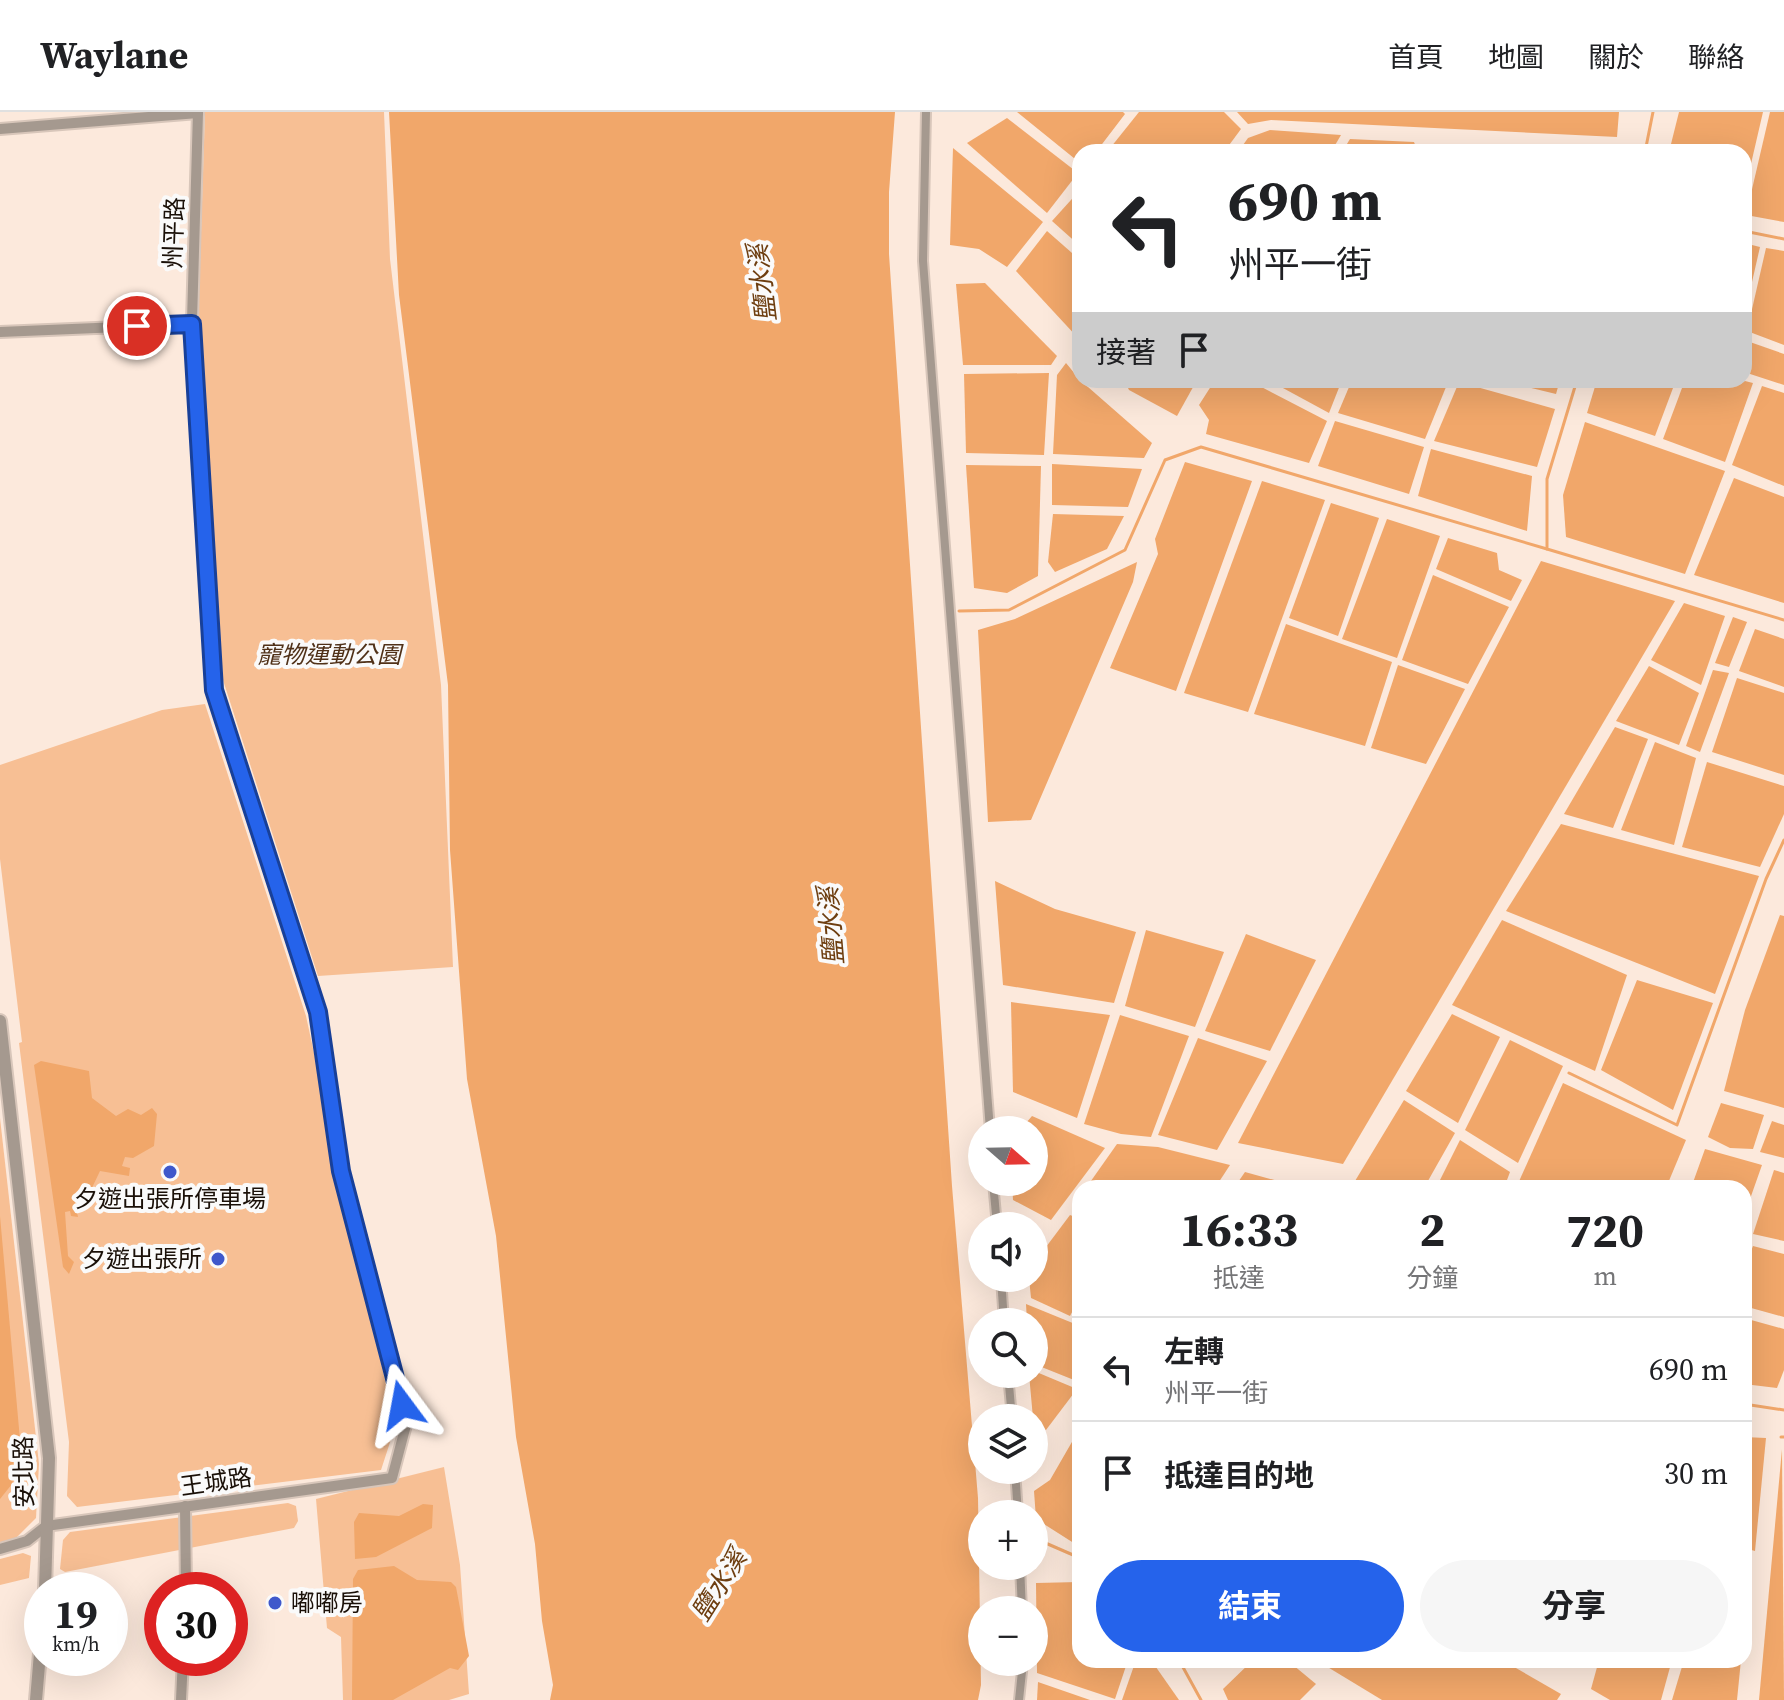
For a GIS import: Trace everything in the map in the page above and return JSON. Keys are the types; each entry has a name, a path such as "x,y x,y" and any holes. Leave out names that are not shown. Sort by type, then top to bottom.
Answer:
{"street":[{"path":"0,129 198,112"},
{"name":"州平路","path":"198,112 192,324 214,690 318,1012 341,1171 406,1425 392,1478"},
{"path":"926,112 923,261 989,1116"},
{"path":"0,332 192,324"},
{"name":"安北路","path":"0,1021 49,1458 45,1572"},
{"name":"王城路","path":"46,1526 392,1478"},
{"path":"185,1506 186,1572"},
{"path":"0,1549 27,1541 46,1526"},
{"path":"36,1700 38,1676"},
{"path":"181,1700 182,1676"},
{"path":"1019,1700 1022,1676"}],"green space":[{"name":"寵物運動公園","path":"205,112 384,112 390,259 441,685 453,967 318,976 223,680 198,324"},
{"path":"205,704 306,1016 395,1427 381,1470 77,1507 67,1496 69,1442 19,1043 22,1042 0,859 0,765 162,710"},
{"path":"0,1118 39,1464 36,1518 15,1539 0,1543"},
{"path":"444,1467 460,1565 469,1694 449,1700 343,1700 341,1637 327,1628 316,1499"},
{"path":"288,1503 296,1506 298,1521 294,1528 65,1572 60,1569 63,1540 70,1532"},
{"path":"23,1553 31,1556 30,1572 24,1572 24,1579 0,1585 0,1559"}],"water":[{"name":"鹽水溪","path":"389,112 895,112 889,192 889,254 952,1186 970,1404 968,1484 977,1484 978,1498 968,1500 968,1580 979,1580 980,1596 968,1596 968,1676 981,1676 978,1700 550,1700 553,1685 542,1621 535,1544 516,1437 496,1236 467,1079 450,850 448,685 399,295"},
{"path":"1017,112 1125,114 1102,144 1072,144 1072,157"},
{"path":"1139,112 1224,112 1241,129 1230,144 1113,144"},
{"path":"1237,112 1619,112 1617,137 1271,120 1248,124"},
{"path":"1679,112 1763,112 1752,159 1752,144 1671,144"},
{"path":"1770,112 1784,112 1784,222 1752,216 1752,189"},
{"path":"1007,118 1072,168 1072,181 1047,213 967,143"},
{"path":"1270,130 1341,135 1336,144 1244,144 1248,138"},
{"path":"1350,139 1415,144 1347,144"},
{"path":"953,148 1043,222 1007,267 979,249 950,245"},
{"path":"1072,199 1072,239 1052,221"},
{"path":"1047,231 1072,253 1072,332 1016,271"},
{"path":"1752,245 1760,247 1752,282"},
{"path":"1766,248 1784,251 1784,345 1752,333 1752,309"},
{"path":"985,283 1057,356 1051,365 963,365 956,284"},
{"path":"1752,343 1784,354 1784,385 1752,375"},
{"path":"1066,363 1072,370 1072,388 1089,388 1152,443 1144,458 1053,454 1057,375"},
{"path":"1049,373 1044,455 966,453 964,374"},
{"path":"1762,386 1784,393 1784,486 1732,465"},
{"path":"1128,388 1193,388 1177,416"},
{"path":"1210,388 1263,388 1327,421 1309,463 1206,434 1209,420 1199,405"},
{"path":"1283,388 1339,388 1329,413"},
{"path":"1349,388 1446,388 1425,439 1338,413"},
{"path":"1456,388 1480,388 1555,409 1537,467 1434,441"},
{"path":"1532,388 1558,388 1556,394"},
{"path":"1595,388 1673,388 1655,436 1587,413"},
{"path":"1682,388 1751,388 1725,462 1663,439"},
{"path":"1335,421 1424,447 1409,494 1318,466"},
{"path":"1585,422 1725,471 1685,574 1566,537 1563,495"},
{"path":"1431,449 1532,476 1527,531 1418,496"},
{"path":"1185,462 1252,481 1176,691 1110,668 1158,554 1155,539"},
{"path":"1052,464 1142,469 1128,507 1052,505"},
{"path":"966,465 1041,466 1038,576 1007,593 974,588"},
{"path":"1734,478 1784,497 1784,603 1694,575"},
{"path":"1262,481 1325,500 1248,712 1184,693"},
{"path":"1331,503 1379,518 1338,636 1289,618"},
{"path":"1053,514 1124,516 1107,549 1055,572 1048,562"},
{"path":"1387,519 1440,536 1397,658 1342,639"},
{"path":"1448,538 1497,553 1499,570 1522,580 1511,601 1436,569"},
{"path":"1541,561 1675,601 1343,1164 1238,1143"},
{"path":"1137,562 1133,582 1031,820 988,822 978,630 1015,619"},
{"path":"1433,575 1509,607 1468,684 1402,660"},
{"path":"1684,603 1725,616 1701,685 1651,660"},
{"path":"1733,617 1747,622 1729,667 1715,663"},
{"path":"1286,624 1392,662 1365,746 1254,714"},
{"path":"1755,629 1784,639 1784,687 1739,671"},
{"path":"1398,665 1465,689 1426,764 1371,748"},
{"path":"1649,666 1699,693 1679,745 1616,721"},
{"path":"1713,670 1729,673 1700,752 1686,746"},
{"path":"1737,678 1784,693 1784,775 1712,752"},
{"path":"1615,727 1648,739 1613,828 1564,814"},
{"path":"1655,742 1696,758 1674,845 1621,830"},
{"path":"1707,762 1784,786 1784,814 1760,867 1682,847"},
{"path":"1561,824 1759,876 1715,994 1506,911"},
{"path":"995,881 1055,909 1136,932 1114,1003 1003,985"},
{"path":"1780,915 1784,916 1784,1108 1724,1091 1745,1010"},
{"path":"1502,920 1627,975 1595,1071 1452,1005"},
{"path":"1146,930 1224,952 1195,1027 1125,1006"},
{"path":"1246,934 1316,960 1270,1051 1205,1031"},
{"path":"1637,980 1713,1003 1673,1110 1601,1070"},
{"path":"1011,1002 1110,1015 1077,1118 1013,1092"},
{"path":"1452,1014 1500,1037 1458,1123 1406,1091"},
{"path":"1120,1015 1189,1036 1151,1137 1121,1134 1084,1124"},
{"path":"1198,1038 1267,1061 1217,1150 1158,1135"},
{"path":"1510,1040 1563,1066 1518,1163 1465,1130"},
{"path":"41,1061 89,1071 92,1098 116,1116 128,1109 141,1115 152,1108 157,1114 154,1146 133,1158 125,1157 122,1166 130,1168 129,1176 100,1171 90,1192 75,1203 78,1217 71,1216 70,1211 65,1212 68,1256 74,1262 69,1274 63,1267 34,1065"},
{"path":"1563,1083 1686,1140 1669,1180 1520,1180"},
{"path":"1404,1100 1455,1133 1429,1180 1356,1180"},
{"path":"1721,1103 1764,1115 1753,1149 1730,1148 1708,1137"},
{"path":"1772,1121 1784,1125 1784,1158 1760,1152"},
{"path":"1048,1123 1105,1148 1081,1180 1072,1180 1072,1192 1051,1220 1048,1212 1036,1212 1013,1200 1013,1196 1048,1196"},
{"path":"1460,1140 1510,1172 1507,1180 1440,1180"},
{"path":"1117,1144 1158,1147 1230,1165 1220,1180 1092,1180"},
{"path":"1705,1149 1762,1165 1752,1193 1752,1180 1694,1180"},
{"path":"1774,1170 1784,1173 1784,1241 1753,1234"},
{"path":"1245,1172 1274,1180 1240,1180"},
{"path":"0,1216 21,1451 12,1484 0,1499"},
{"path":"1072,1216 1072,1312 1070,1316 1031,1298 1030,1292 1048,1292 1048,1244"},
{"path":"1753,1246 1784,1254 1784,1317 1752,1308"},
{"path":"1048,1313 1072,1323 1072,1379 1048,1370"},
{"path":"1752,1320 1784,1329 1784,1370 1777,1388 1752,1385"},
{"path":"1048,1377 1072,1387 1072,1396 1048,1427 1048,1404 1032,1404 1030,1388 1048,1388"},
{"path":"1752,1437 1766,1438 1755,1551 1752,1550"},
{"path":"1072,1442 1072,1542 1048,1527 1048,1500 1035,1500 1034,1491 1048,1481"},
{"path":"1782,1449 1784,1700 1759,1700"},
{"path":"423,1504 433,1505 432,1528 376,1557 355,1559 354,1522 359,1513 399,1516"},
{"path":"394,1566 417,1580 451,1582 456,1587 469,1656 458,1670 450,1668 393,1700 352,1700 353,1579 358,1570"},
{"path":"1072,1582 1072,1668 1125,1668 1115,1699 1046,1676 1048,1596 1036,1596 1036,1583"},
{"path":"1133,1668 1157,1668 1179,1700 1122,1700"},
{"path":"1245,1668 1297,1668 1316,1684 1300,1700 1228,1700 1223,1689"},
{"path":"1329,1668 1516,1668 1561,1694 1557,1700 1382,1700"},
{"path":"1597,1668 1670,1668 1661,1700 1610,1700 1591,1689"},
{"path":"1682,1668 1740,1668 1737,1700 1672,1700"},
{"path":"1038,1682 1090,1700 1037,1700"}],"waterway":[{"path":"1647,144 1653,112"},
{"path":"1752,233 1784,239"},
{"path":"1575,388 1547,479 1547,549 1784,620"},
{"path":"959,611 1009,610 1125,550 1165,460 1201,447 1547,549"},
{"path":"1569,1073 1677,1125 1766,879 1784,840"},
{"path":"1752,1405 1784,1410"},
{"path":"1048,1544 1072,1555"},
{"path":"1183,1668 1201,1700"}],"place":[{"name":"夕遊出張所停車場","path":"170,1172"},
{"name":"夕遊出張所","path":"218,1259"},
{"name":"嘟嘟房","path":"275,1603"}],"route":[{"path":"137,326 192,324 214,690 318,1012 341,1171 402,1405"}]}
